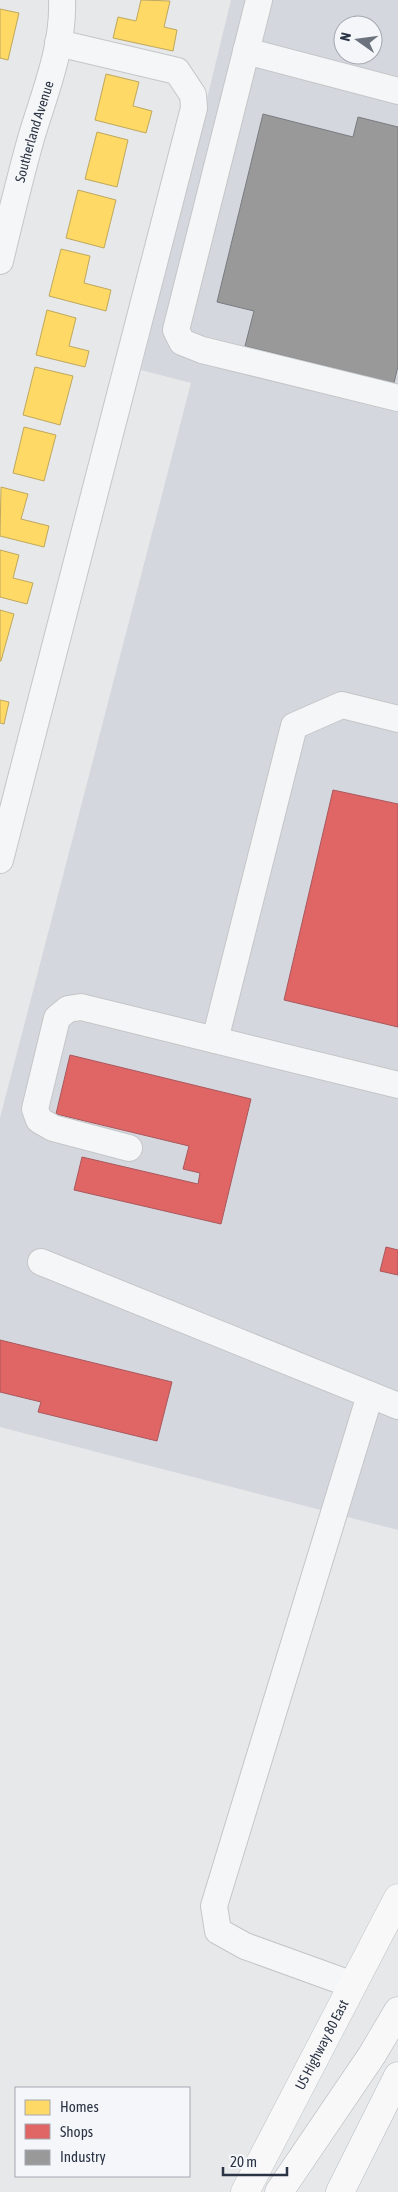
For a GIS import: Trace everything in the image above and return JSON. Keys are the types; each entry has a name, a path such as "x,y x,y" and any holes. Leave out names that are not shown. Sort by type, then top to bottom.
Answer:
{"main road":[{"name":"US Highway 80 East","path":"245,2192 398,1898"},
{"path":"279,2192 367,2063 398,2011"},
{"path":"340,2192 398,2076"}],"street":[{"name":"Southerland Avenue","path":"0,262 58,43 62,0"},
{"path":"259,0 176,330 182,342 202,350 398,398"},
{"path":"0,860 194,108 193,95 177,72 58,43"},
{"path":"246,51 398,90"},
{"path":"215,1040 294,726 342,706 398,719"},
{"path":"129,1148 53,1128 39,1120 35,1109 57,1018 68,1009 81,1006 398,1085"},
{"path":"41,1262 398,1406"},
{"path":"353,1985 245,1946 218,1931 214,1906 370,1394"}],"shaded area":[{"path":"231,0 398,0 398,1530 0,1427 0,1118 191,383 141,370"}],"building: Homes":[{"path":"141,0 170,1 164,27 177,30 173,51 113,38 118,17 136,21"},
{"path":"0,9 19,13 8,60 0,58"},
{"path":"106,74 139,82 133,106 152,111 146,133 95,120"},
{"path":"97,132 128,140 117,187 85,179"},
{"path":"78,190 116,200 104,248 66,238"},
{"path":"61,249 90,256 84,283 111,290 106,311 49,296"},
{"path":"47,310 76,318 69,346 89,351 85,367 36,355"},
{"path":"35,367 73,376 60,425 23,415"},
{"path":"24,427 56,435 44,481 13,473"},
{"path":"1,487 28,494 21,519 49,526 44,547 0,536"},
{"path":"0,550 19,555 13,578 33,583 27,604 0,597"},
{"path":"0,610 14,614 1,661 0,661"},
{"path":"0,700 9,702 4,724 0,723"}],"building: Shops":[{"path":"333,790 398,804 398,1027 284,1000"},
{"path":"70,1055 251,1099 221,1224 74,1190 82,1157 198,1184 200,1173 183,1169 189,1146 56,1114"},
{"path":"386,1247 398,1250 398,1275 380,1271"},
{"path":"0,1340 172,1382 157,1441 38,1412 41,1402 0,1392"}],"building: Industry":[{"path":"263,114 353,137 358,117 398,127 398,366 394,383 245,346 254,311 217,302"}]}
